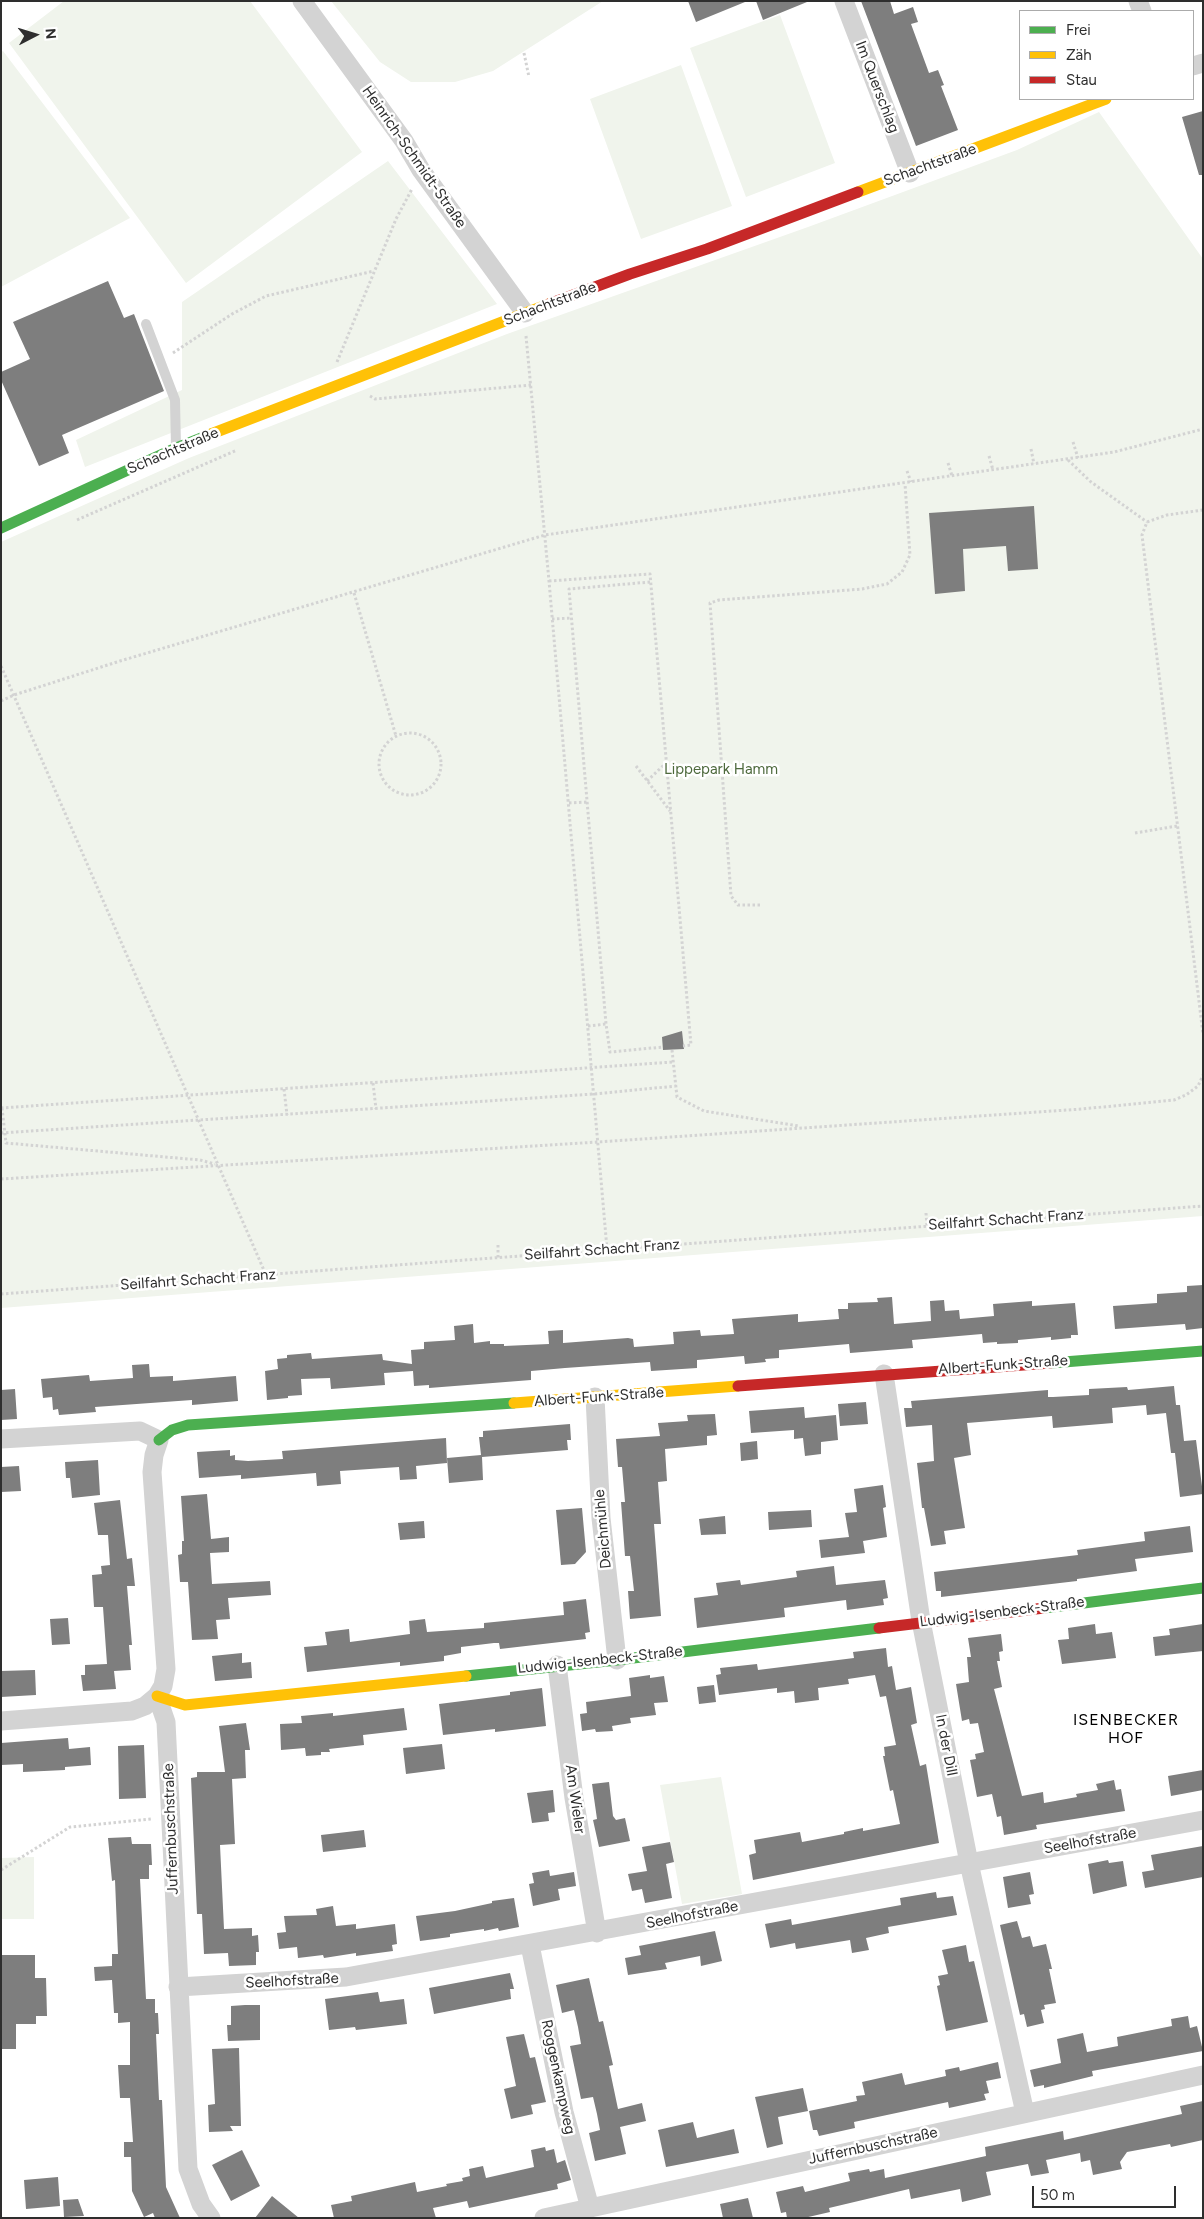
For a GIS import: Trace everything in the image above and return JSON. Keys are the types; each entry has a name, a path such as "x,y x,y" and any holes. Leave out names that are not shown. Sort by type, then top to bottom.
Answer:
{"street":[{"name":"Heinrich-Schmidt-Straße","path":"302,1 404,141 421,170 526,313"},
{"name":"Im Querschlag","path":"844,1 910,173"},
{"name":"Schachtstraße","path":"1,528 176,448 526,313 910,173 1103,100"},
{"name":"Albert-Funk-Straße","path":"159,1440 172,1430 188,1425 595,1397 1203,1351"},
{"name":"In der Dill","path":"884,1374 921,1621 969,1863 1025,2113"},
{"name":"Deichmühle","path":"595,1397 600,1518 617,1660"},
{"path":"1,1439 140,1431 159,1440 154,1455 152,1472 166,1669 163,1686 157,1696 145,1706 132,1711 1,1721"},
{"name":"Ludwig-Isenbeck-Straße","path":"157,1696 185,1705 617,1660 921,1621 1203,1588"},
{"name":"Am Wieler","path":"557,1665 574,1798 597,1933"},
{"name":"Juffernbuschstraße","path":"157,1696 166,1722 188,2169 201,2204 211,2218"},
{"name":"Seelhofstraße","path":"178,1987 346,1977 597,1933 1203,1820"},
{"name":"Roggenkampweg","path":"530,1945 564,2112 590,2208"},
{"name":"Juffernbuschstraße","path":"544,2218 1203,2075"}],"lane":[{"path":"146,324 175,400 176,448"}],"path":[{"path":"524,53 529,77"},
{"path":"336,363 396,219 421,170"},
{"path":"161,364 179,348 232,314 266,296 374,271"},
{"path":"526,313 525,333 569,803 607,1249"},
{"path":"366,394 375,399 530,385"},
{"path":"1,701 14,695 228,629 545,535 1078,458 1114,452 1203,428"},
{"path":"1074,442 1078,458"},
{"path":"1031,449 1034,464"},
{"path":"989,456 993,470"},
{"path":"1068,459 1091,482 1147,522"},
{"path":"948,463 952,476"},
{"path":"907,471 911,482"},
{"path":"760,904 738,905 731,896 710,604 719,600 862,589 887,584 902,572 910,555 905,484"},
{"path":"1203,510 1167,515 1147,522 1142,535 1203,1034"},
{"path":"549,581 650,574 691,1045 683,1046"},
{"path":"650,582 570,589 606,1024 610,1052 663,1047"},
{"path":"354,593 396,736"},
{"path":"552,619 572,618"},
{"path":"1,666 266,1275"},
{"path":"406,733 417,733 427,737 435,745 440,756 441,769 436,781 426,790 414,794 402,794 392,788 384,779 380,768 381,755 386,744 396,736 406,733"},
{"path":"647,781 666,762"},
{"path":"636,766 671,812"},
{"path":"569,803 587,802"},
{"path":"1135,833 1177,826"},
{"path":"588,1026 606,1024"},
{"path":"672,1050 677,1097 704,1110 805,1127"},
{"path":"218,1164 200,1160 6,1143 3,1133 2,1108 673,1062"},
{"path":"1,1179 218,1164 598,1142 1174,1100 1186,1095 1198,1086 1203,1075"},
{"path":"373,1083 376,1109"},
{"path":"3,1133 594,1094 676,1086"},
{"path":"284,1089 287,1115"},
{"name":"Seilfahrt Schacht Franz","path":"1,1294 1203,1206"},
{"path":"926,1213 927,1226"},
{"path":"498,1245 498,1258"},
{"path":"1,1870 70,1827 170,1817"}],"green space":[{"path":"64,1 250,1 362,152 186,283 9,43"},
{"path":"331,1 603,1 493,71 455,82 411,82 380,62"},
{"path":"780,15 835,163 746,197 690,48"},
{"path":"3,51 130,218 1,287 1,52"},
{"path":"681,65 732,206 641,239 590,99"},
{"name":"Lippepark Hamm","path":"1099,112 1203,259 1203,1216 1,1308 1,542 189,458 507,334 808,227 1017,150"},
{"path":"388,161 497,304 85,467 76,440 182,390 182,302"},
{"path":"721,1777 742,1894 682,1904 660,1785"},
{"path":"34,1857 34,1919 1,1919 1,1858"}],"building":[{"path":"688,1 745,1 745,2 696,22"},
{"path":"756,1 807,1 807,2 763,20"},
{"path":"861,1 890,1 894,14 913,7 918,22 911,24 929,73 938,70 944,85 941,86 958,130 916,146"},
{"path":"1203,111 1203,175 1199,175 1182,117"},
{"path":"108,281 124,318 134,314 164,391 62,435 69,453 39,466 1,380 1,372 30,359 13,322"},
{"path":"1034,506 1038,569 1008,571 1006,546 963,549 965,591 935,594 929,513"},
{"path":"682,1031 684,1049 663,1050 662,1037"},
{"path":"1203,1285 1203,1328 1186,1330 1185,1324 1115,1329 1113,1306 1157,1303 1157,1294 1187,1292 1187,1286"},
{"path":"892,1297 894,1324 931,1321 930,1301 944,1300 945,1311 959,1310 960,1319 994,1316 993,1304 1032,1301 1032,1306 1075,1303 1078,1335 1071,1335 1071,1338 1051,1340 1051,1337 1018,1340 1018,1343 997,1344 997,1342 983,1343 982,1334 912,1340 913,1348 850,1353 849,1344 779,1350 779,1358 765,1359 766,1362 745,1364 744,1356 697,1360 697,1368 651,1371 650,1362 565,1368 531,1371 531,1380 429,1388 429,1385 414,1386 413,1371 384,1373 385,1385 331,1389 330,1378 301,1379 302,1395 267,1400 265,1371 278,1369 277,1359 287,1358 287,1355 311,1353 312,1359 382,1354 383,1360 412,1364 411,1350 424,1349 424,1342 455,1340 454,1326 473,1324 474,1343 490,1341 490,1344 504,1344 504,1346 549,1344 548,1331 563,1330 563,1343 628,1338 633,1339 634,1347 674,1344 673,1332 700,1330 701,1336 734,1334 732,1319 798,1314 798,1322 839,1319 838,1309 848,1309 848,1303 878,1302 877,1298"},
{"path":"149,1364 150,1377 173,1376 173,1381 236,1376 238,1401 192,1405 192,1400 95,1407 96,1412 59,1415 58,1409 53,1410 52,1397 43,1398 41,1379 89,1375 90,1381 133,1378 132,1365"},
{"path":"1174,1386 1176,1405 1180,1405 1184,1441 1196,1440 1203,1494 1180,1497 1175,1453 1171,1453 1166,1413 1147,1415 1146,1405 1112,1408 1113,1423 1053,1428 1052,1416 967,1423 971,1455 954,1458 965,1528 944,1531 946,1544 931,1546 924,1508 922,1508 917,1463 934,1461 932,1425 906,1427 904,1408 912,1408 911,1401 1048,1390 1048,1397 1089,1395 1089,1389 1127,1387 1128,1390"},
{"path":"15,1389 17,1419 1,1420 1,1390"},
{"path":"866,1402 868,1424 840,1426 838,1404"},
{"path":"804,1407 805,1418 836,1415 838,1440 821,1442 821,1454 805,1456 803,1438 794,1439 794,1430 751,1433 749,1411"},
{"path":"715,1414 717,1435 707,1436 707,1445 665,1449 667,1481 658,1482 661,1524 654,1524 661,1616 630,1619 628,1591 634,1591 630,1556 625,1556 621,1502 625,1502 622,1467 618,1467 616,1439 660,1436 658,1423 688,1421 687,1415"},
{"path":"570,1424 571,1440 567,1440 568,1450 482,1457 483,1480 449,1483 447,1458 481,1455 479,1437 483,1437 483,1431"},
{"path":"446,1438 447,1463 416,1466 417,1479 400,1480 399,1467 340,1471 341,1484 317,1486 316,1473 241,1479 241,1475 199,1478 197,1452 230,1450 230,1456 235,1455 235,1460 248,1461 283,1459 282,1451"},
{"path":"757,1441 758,1459 741,1461 740,1443"},
{"path":"98,1460 100,1495 72,1498 70,1478 66,1478 65,1462"},
{"path":"19,1466 21,1491 1,1492 1,1467"},
{"path":"883,1485 886,1507 883,1508 887,1537 863,1541 865,1553 821,1558 819,1540 849,1537 845,1513 857,1512 854,1489"},
{"path":"207,1494 211,1539 229,1537 229,1552 210,1553 212,1584 270,1581 271,1595 228,1598 230,1619 216,1620 218,1639 192,1640 188,1582 180,1582 178,1555 182,1554 182,1541 184,1541 181,1496"},
{"path":"120,1500 127,1559 132,1558 135,1586 127,1586 132,1645 129,1645 131,1670 114,1671 116,1689 83,1691 81,1675 85,1675 85,1665 107,1664 103,1607 94,1607 92,1575 102,1574 101,1566 110,1565 108,1535 98,1535 94,1503"},
{"path":"582,1508 586,1552 575,1564 561,1565 556,1510"},
{"path":"811,1510 812,1527 769,1530 768,1512"},
{"path":"725,1516 726,1534 701,1535 699,1519"},
{"path":"424,1521 425,1538 400,1540 398,1523"},
{"path":"1190,1526 1193,1552 1135,1559 1137,1571 1077,1579 1077,1581 941,1597 941,1591 936,1591 934,1572 1078,1555 1077,1550 1145,1541 1144,1532"},
{"path":"834,1566 836,1585 885,1580 888,1598 883,1599 884,1605 847,1610 846,1600 784,1608 785,1617 697,1628 694,1598 718,1595 716,1583 740,1580 741,1585 797,1577 796,1571"},
{"path":"586,1599 590,1632 585,1633 586,1639 500,1649 499,1643 494,1643 461,1647 461,1653 444,1656 444,1661 400,1666 400,1662 307,1672 304,1647 327,1645 325,1632 349,1629 350,1642 410,1634 409,1621 425,1619 427,1632 484,1628 484,1623 564,1615 563,1602"},
{"path":"68,1618 70,1644 52,1645 50,1619"},
{"path":"1095,1624 1096,1634 1112,1632 1116,1658 1062,1664 1058,1640 1069,1639 1068,1628"},
{"path":"1203,1624 1203,1651 1155,1656 1153,1637 1170,1635 1169,1629"},
{"path":"1001,1634 1003,1651 999,1652 1000,1661 997,1661 1002,1687 994,1689 1022,1796 1043,1792 1044,1803 1077,1797 1076,1794 1098,1790 1096,1784 1114,1780 1116,1790 1121,1789 1125,1811 1036,1825 1037,1829 1004,1835 1001,1816 997,1817 992,1794 977,1797 970,1760 976,1759 975,1754 984,1752 978,1723 970,1724 969,1719 962,1721 956,1684 969,1682 967,1657 971,1657 968,1638"},
{"path":"886,1648 888,1667 892,1666 896,1690 911,1687 917,1723 911,1725 920,1766 926,1764 939,1843 753,1880 749,1855 756,1853 754,1840 800,1832 802,1842 844,1834 844,1832 863,1828 863,1831 900,1824 893,1790 890,1791 883,1756 885,1756 884,1747 896,1745 886,1696 880,1697 875,1675 848,1679 849,1684 818,1688 819,1700 795,1703 794,1691 777,1693 777,1688 719,1695 716,1675 721,1674 720,1668 757,1664 758,1670 854,1658 853,1652"},
{"path":"242,1653 242,1663 251,1662 252,1678 215,1681 212,1656"},
{"path":"35,1670 36,1695 1,1697 1,1671"},
{"path":"650,1675 650,1678 664,1676 668,1702 654,1703 656,1715 630,1718 631,1723 612,1726 613,1731 596,1732 595,1729 582,1731 580,1714 587,1713 586,1702 631,1696 629,1678"},
{"path":"714,1685 716,1702 699,1704 697,1687"},
{"path":"542,1688 546,1726 495,1732 495,1729 443,1735 439,1704 510,1695 510,1692"},
{"path":"404,1708 407,1730 363,1735 364,1745 329,1749 330,1752 321,1752 321,1755 306,1756 305,1748 281,1750 280,1724 302,1723 301,1716 333,1713 333,1716"},
{"path":"246,1723 250,1750 245,1750 246,1778 232,1779 235,1844 220,1845 224,1929 252,1928 252,1936 258,1935 259,1952 256,1952 256,1965 229,1966 228,1953 204,1954 202,1914 197,1914 191,1778 197,1777 197,1772 225,1772 219,1726"},
{"path":"68,1738 69,1749 90,1747 91,1765 65,1767 65,1770 23,1772 23,1764 1,1765 1,1743"},
{"path":"442,1744 445,1769 406,1774 403,1748"},
{"path":"144,1745 146,1798 119,1799 118,1746"},
{"path":"1203,1770 1203,1790 1171,1796 1168,1776"},
{"path":"609,1782 613,1816 616,1820 625,1818 630,1841 599,1847 593,1820 597,1819 592,1784"},
{"path":"553,1790 555,1812 548,1813 549,1821 532,1823 527,1793"},
{"path":"364,1830 366,1847 323,1852 321,1835"},
{"path":"131,1837 132,1844 151,1844 152,1865 149,1865 149,1879 140,1879 146,1999 155,1999 155,2013 158,2013 159,2034 156,2034 159,2100 162,2100 166,2187 180,2218 155,2218 153,2213 144,2217 132,2191 131,2157 124,2157 124,2142 133,2142 130,2098 120,2098 118,2065 130,2065 130,2022 118,2023 118,2013 114,2013 112,1980 95,1981 94,1967 112,1966 112,1954 118,1954 115,1880 112,1881 108,1838"},
{"path":"670,1842 674,1862 666,1864 672,1898 645,1903 642,1889 632,1891 628,1874 647,1871 642,1847"},
{"path":"1203,1846 1203,1877 1145,1888 1142,1872 1154,1870 1151,1855"},
{"path":"1108,1860 1109,1863 1123,1861 1127,1886 1093,1894 1088,1864"},
{"path":"549,1870 550,1876 574,1872 576,1886 558,1889 560,1900 533,1906 529,1884 534,1883 532,1873"},
{"path":"1030,1872 1034,1894 1029,1895 1031,1904 1008,1908 1003,1877"},
{"path":"936,1892 937,1898 953,1896 957,1915 888,1927 889,1933 866,1938 869,1950 852,1953 850,1940 796,1949 795,1943 770,1948 765,1924 791,1919 792,1925 901,1905 900,1898"},
{"path":"514,1898 519,1927 499,1931 498,1928 484,1931 484,1929 450,1934 450,1937 420,1941 416,1916 455,1911 492,1903 492,1901"},
{"path":"333,1906 336,1926 356,1924 356,1929 395,1924 397,1944 392,1945 393,1951 356,1956 356,1953 324,1958 323,1955 298,1958 297,1947 279,1949 277,1933 286,1932 284,1916 317,1915 316,1909"},
{"path":"1017,1921 1022,1938 1030,1936 1033,1947 1046,1944 1052,1969 1049,1969 1056,2003 1044,2005 1045,2009 1041,2010 1044,2023 1027,2027 1024,2014 1020,2015 1000,1925"},
{"path":"715,1931 722,1961 701,1966 700,1956 665,1963 667,1969 628,1975 625,1958 641,1955 639,1946"},
{"path":"966,1945 969,1962 974,1961 988,2022 946,2031 937,1986 940,1985 938,1976 948,1974 942,1950"},
{"path":"1,1955 35,1955 35,1978 46,1978 47,2016 36,2016 36,2024 16,2024 16,2049 1,2049"},
{"path":"510,1973 514,1989 510,1989 511,1999 434,2014 429,1988"},
{"path":"589,1978 599,2022 603,2021 613,2065 609,2066 618,2109 642,2103 646,2121 620,2127 626,2154 595,2161 589,2133 600,2130 597,2114 593,2097 581,2099 570,2046 581,2044 578,2027 574,2010 562,2013 556,1985"},
{"path":"378,1992 380,2002 404,1999 407,2024 356,2030 355,2027 329,2030 325,1999"},
{"path":"260,2005 260,2040 228,2041 227,2025 231,2025 231,2006"},
{"path":"1188,2016 1190,2028 1197,2026 1203,2051 1092,2071 1093,2076 1044,2088 1044,2085 1034,2087 1030,2070 1061,2063 1057,2039 1083,2033 1087,2052 1118,2046 1117,2037 1172,2026 1171,2019"},
{"path":"524,2034 530,2058 535,2057 546,2102 531,2105 533,2114 511,2119 504,2089 516,2086 506,2037"},
{"path":"239,2048 241,2126 230,2126 233,2131 209,2132 208,2105 215,2104 212,2049"},
{"path":"998,2062 1001,2078 986,2081 989,2093 984,2094 986,2100 949,2108 948,2102 854,2122 855,2128 819,2136 817,2130 813,2130 809,2111 857,2101 856,2096 865,2095 862,2082 902,2073 905,2085 946,2076 945,2070 959,2067 960,2071"},
{"path":"803,2088 808,2111 778,2117 783,2144 767,2148 755,2097"},
{"path":"1203,2101 1203,2140 1171,2147 1170,2144 1127,2152 1120,2162 1122,2169 1093,2175 1090,2160 1081,2162 1080,2153 1046,2160 1049,2173 1031,2176 1028,2164 986,2172 991,2195 962,2202 960,2189 911,2199 909,2189 829,2208 830,2212 804,2218 787,2218 786,2212 781,2213 776,2192 803,2186 805,2192 850,2181 848,2173 869,2169 870,2172 884,2169 885,2178 986,2156 985,2147 1063,2131 1064,2140 1182,2114 1180,2106"},
{"path":"693,2122 697,2138 734,2129 739,2153 666,2167 658,2130"},
{"path":"545,2147 546,2151 554,2149 557,2163 565,2160 571,2180 557,2184 558,2189 469,2208 467,2201 433,2208 436,2218 334,2218 331,2205 352,2201 351,2196 415,2182 417,2192 447,2186 446,2184 463,2181 462,2178 470,2176 469,2169 483,2166 486,2178 534,2167 531,2150"},
{"path":"242,2150 260,2186 231,2201 212,2165"},
{"path":"58,2177 60,2206 26,2209 24,2180"},
{"path":"272,2196 299,2218 255,2218"},
{"path":"748,2198 753,2218 723,2218 720,2204"},
{"path":"78,2199 84,2216 64,2217 63,2200"}],"traffic: fast":[{"path":"1,528 176,448 211,434"},
{"path":"1051,1363 1203,1351"},
{"path":"159,1440 172,1430 188,1425 514,1403"},
{"path":"1044,1608 1203,1588"},
{"path":"466,1676 617,1660 879,1628"}],"traffic: slow":[{"path":"858,192 1103,100"},
{"path":"211,434 549,304"},
{"path":"514,1403 738,1386"},
{"path":"157,1696 185,1705 466,1676"}],"traffic: jam":[{"path":"549,304 630,274 707,249 858,192"},
{"path":"738,1386 1051,1363"},
{"path":"879,1628 1044,1608"}],"district":[{"name":"ISENBECKER HOF","path":"1126,1729"}]}
